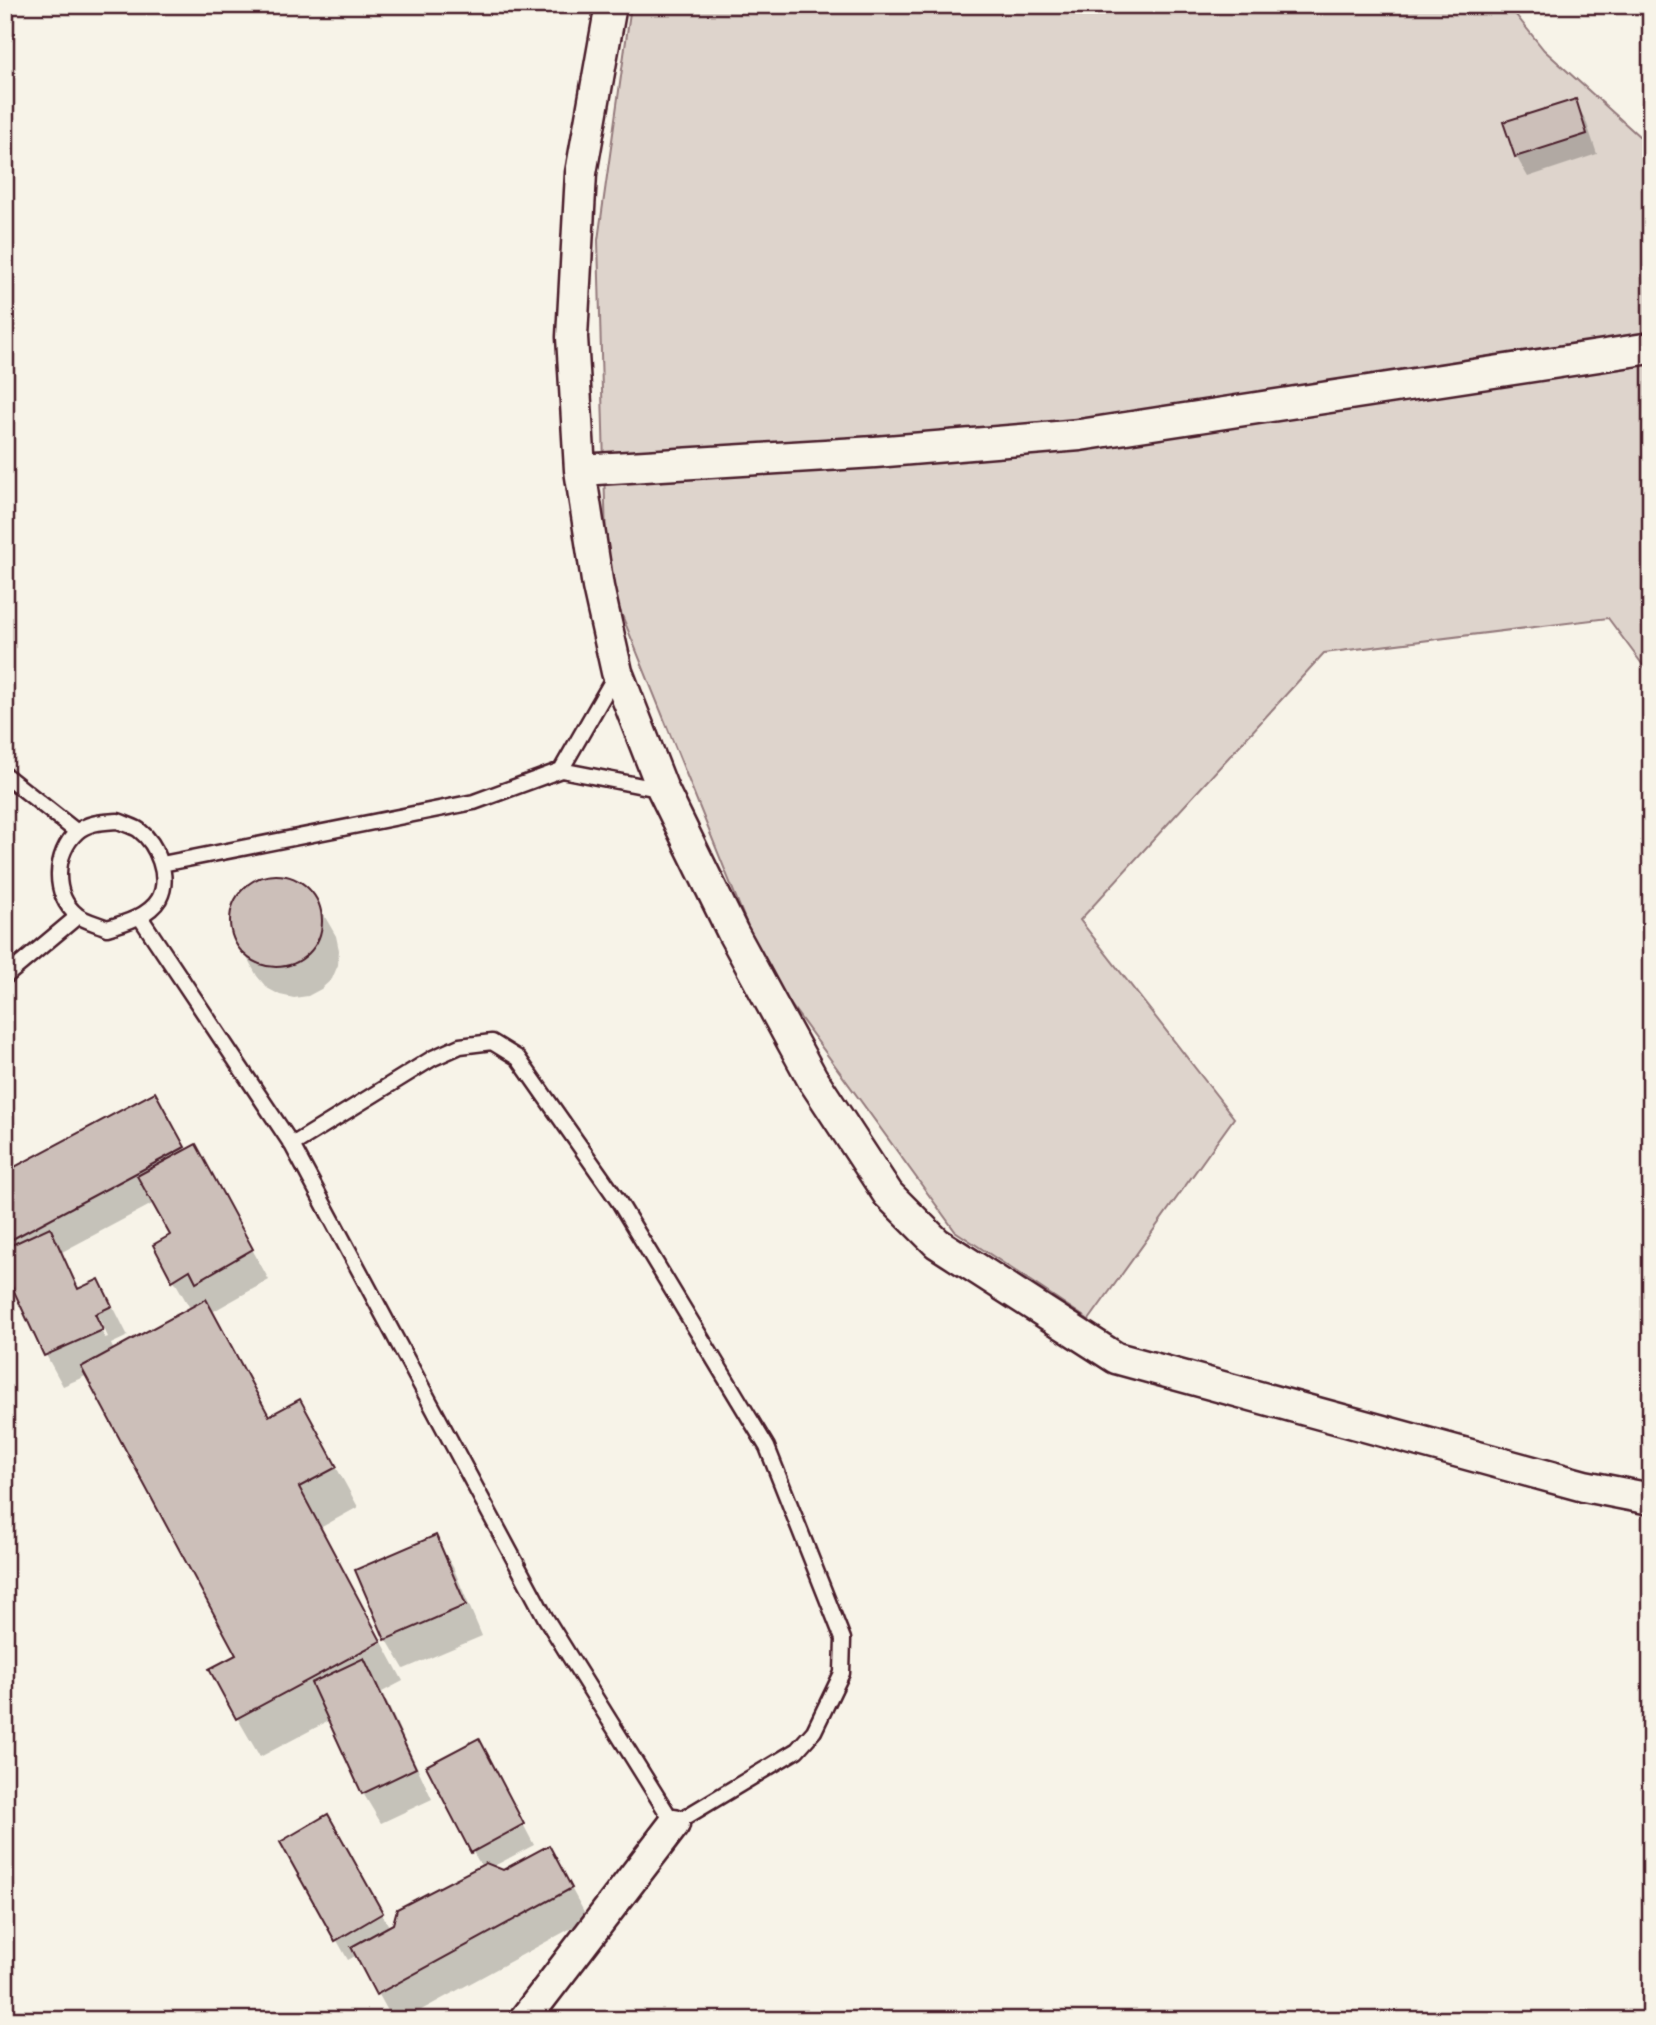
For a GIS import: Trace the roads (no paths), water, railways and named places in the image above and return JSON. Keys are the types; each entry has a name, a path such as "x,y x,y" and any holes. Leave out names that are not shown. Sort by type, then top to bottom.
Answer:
{"street":[{"path":"611,5 581,173 572,337 580,470 598,587 617,672 663,790 733,933 812,1078 888,1194 937,1243 1116,1358 1584,1486 1651,1499"},
{"path":"580,470 1080,436 1651,348"},
{"path":"524,2020 674,1824"}],"lane":[{"path":"561,770 617,672"},
{"path":"162,864 474,802 561,770 663,790"},
{"path":"5,775 77,832"},
{"path":"118,821 138,829 152,845 162,864 163,882 159,899 139,916 107,928 78,916 67,903 58,879 62,853 77,832 96,822 118,821"},
{"path":"5,977 78,916"},
{"path":"139,916 292,1145 545,1617 674,1824 797,1750 814,1731 842,1673 843,1639 766,1447 619,1202 518,1058 492,1042 460,1046 433,1058 292,1145"}]}
